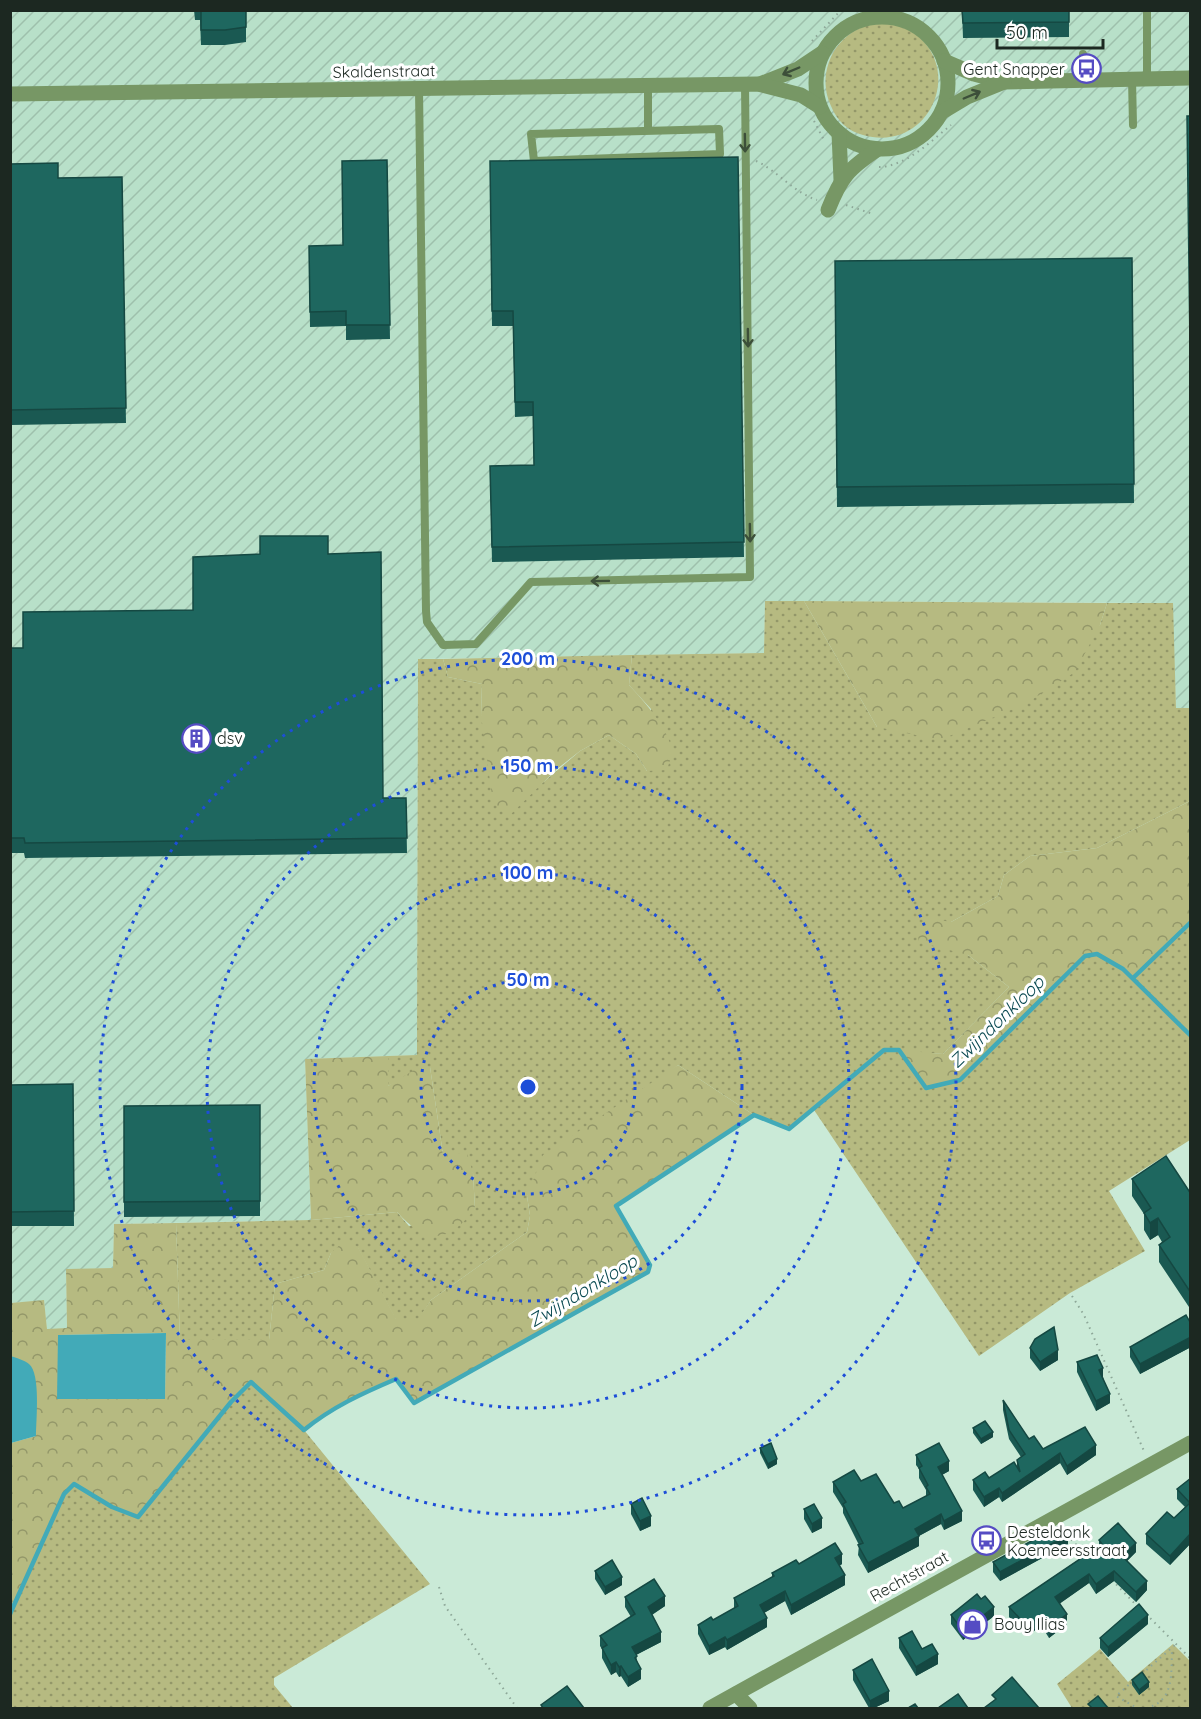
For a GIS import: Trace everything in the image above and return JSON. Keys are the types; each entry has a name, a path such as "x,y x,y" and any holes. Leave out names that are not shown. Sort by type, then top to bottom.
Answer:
{"street":[{"path":"904,10 913,25"},
{"name":"Skaldenstraat","path":"751,84 798,69 822,53 838,32 860,16 879,15 902,19 923,30 940,49 948,73 947,99 942,112 930,130 911,143 891,149 878,149 851,142 830,126 820,107 816,94 815,77 822,53"},
{"name":"Skaldenstraat","path":"944,61 974,74 1005,82 1191,78"},
{"name":"Skaldenstraat","path":"942,112 967,97 1005,82"},
{"name":"Skaldenstraat","path":"10,94 751,84 801,95 820,107"},
{"path":"839,133 841,180"},
{"path":"830,205 841,180 857,163 878,149"},
{"name":"Rechtstraat","path":"710,1708 1191,1443"},
{"path":"736,1694 750,1708"}],"lane":[{"path":"1133,125 1147,10"},
{"path":"1083,54 1084,80"},
{"path":"419,89 426,611 427,622 443,645 476,644 531,582 750,577 746,156 751,84"},
{"path":"648,86 648,130"},
{"path":"719,129 720,154 534,161 531,134 648,130 719,129"}],"path":[{"path":"746,156 770,167 807,197 830,205 873,214"},
{"path":"1071,1296 1084,1315 1150,1465"},
{"path":"1051,1519 1092,1560"},
{"path":"1108,1577 1191,1658"},
{"path":"439,1587 445,1606 517,1708"},
{"path":"1137,1708 1116,1696 1176,1644"},
{"path":"1146,1708 1155,1706 1167,1697 1172,1648"}],"shaded area":[{"path":"11,11 1190,11 1190,708 1176,708 1172,603 765,601 764,653 418,659 417,1055 305,1059 311,1220 114,1224 113,1268 66,1270 67,1329 47,1329 44,1301 11,1303"}],"green space":[{"path":"885,23 911,31 928,47 937,65 938,85 933,104 922,120 907,132 887,137 863,135 844,125 836,116 827,95 826,73 833,53 848,35 861,28"},
{"path":"765,601 804,601 877,727 1100,625 1107,603 1173,603 1176,708 1190,708 1190,801 1097,848 1030,856 1004,875 998,896 951,922 968,955 1009,987 943,1054 928,1053 960,1080 1085,956 1097,954 1134,978 1190,923 1190,1140 1109,1191 1145,1251 1070,1293 979,1356 814,1110 789,1129 754,1115 678,1065 527,1196 530,1216 527,1232 431,1300 419,1319 396,1320 358,1248 331,1253 324,1270 275,1284 269,1340 180,1340 176,1223 311,1220 397,1212 409,1226 475,1209 473,1173 443,1154 430,1067 388,1086 388,1056 417,1055 418,659 443,659 448,677 482,684 481,715 540,785 580,751 609,735 636,754 647,771 651,709 629,685 632,655 764,653"},
{"path":"804,601 1107,603 1100,625 1075,672 1025,704 940,740 877,727"},
{"path":"632,655 629,685 655,716 666,734 672,752 667,770 647,771 636,754 609,735 580,751 557,769 509,816 493,803 481,715 482,684 448,677 443,659"},
{"path":"1190,801 1190,923 1133,978 1097,954 1085,956 960,1080 926,1088 899,1050 943,1054 1009,987 968,955 919,942 917,931 928,918 951,922 998,896 1004,875 1030,856 1097,848"},
{"path":"388,1056 388,1086 419,1067 430,1067 443,1154 467,1153 473,1173 475,1209 465,1221 446,1234 427,1235 408,1223 397,1212 311,1220 305,1059"},
{"path":"678,1065 754,1115 617,1206 650,1265 648,1272 414,1403 396,1379 337,1407 304,1430 251,1382 231,1402 138,1517 112,1507 74,1484 64,1494 11,1614 11,1443 36,1436 11,1356 11,1303 44,1300 47,1329 67,1328 66,1269 113,1268 114,1224 176,1223 180,1340 269,1340 275,1284 324,1270 331,1253 344,1241 358,1247 396,1319 418,1319 431,1300 527,1232 530,1216 527,1196 543,1155","holes":["166,1333 165,1398 58,1335"]},
{"path":"251,1382 304,1430 430,1584 274,1678 274,1685 293,1708 11,1708 11,1614 64,1494 74,1484 112,1507"},
{"path":"1173,1644 1190,1661 1190,1708 1072,1708 1057,1684 1100,1649 1128,1682"}],"water":[{"path":"166,1333 165,1399 57,1399 58,1335"},
{"path":"11,1356 29,1364 33,1369 37,1398 36,1436 11,1443"}],"building":[{"path":"201,10 246,10 246,27 201,30"},
{"path":"962,10 1069,10 1069,22 963,23"},
{"path":"1187,116 1191,116 1191,423"},
{"path":"738,157 744,542 492,547 490,466 534,465 533,402 515,402 513,311 492,311 490,161"},
{"path":"387,160 390,325 346,325 346,311 310,312 309,246 343,245 342,161"},
{"path":"58,163 58,178 122,177 126,408 11,410 10,164"},
{"path":"1132,258 1134,484 837,487 835,261"},
{"name":"dsv","path":"260,536 328,536 328,554 381,552 383,798 406,798 407,838 25,843 24,838 10,838 10,648 23,648 23,612 193,610 193,557 260,554"},
{"path":"73,1084 74,1211 10,1212 10,1085"},
{"path":"260,1105 260,1201 124,1202 124,1106"},
{"path":"1166,1156 1191,1194 1191,1293 1159,1245 1170,1237 1158,1218 1150,1223 1144,1213 1151,1208 1132,1179"},
{"path":"1186,1315 1191,1324 1191,1337 1140,1364 1130,1347"},
{"path":"1054,1327 1058,1350 1040,1362 1030,1348 1035,1339"},
{"path":"1097,1355 1103,1368 1099,1370 1110,1394 1096,1401 1077,1362"},
{"path":"1003,1400 1029,1439 1034,1436 1043,1449 1085,1427 1096,1445 1067,1466 1060,1453 1002,1493 999,1488 984,1497 973,1480 985,1472 989,1478 1014,1462 1020,1472 1017,1460 1025,1454 1009,1430"},
{"path":"985,1421 993,1432 981,1439 973,1428"},
{"path":"771,1443 777,1459 768,1464 760,1448"},
{"path":"939,1443 949,1461 938,1467 962,1511 944,1521 941,1514 915,1529 919,1536 868,1563 858,1545 863,1543 843,1504 846,1502 833,1482 854,1470 861,1481 876,1474 894,1503 899,1501 903,1508 930,1494 919,1468 922,1466 916,1455"},
{"path":"1191,1478 1191,1533 1170,1556 1146,1534 1167,1512 1174,1518 1190,1503 1177,1489"},
{"path":"642,1498 651,1516 640,1521 631,1504"},
{"path":"814,1504 822,1518 812,1524 804,1509"},
{"path":"1118,1523 1136,1543 1122,1556 1147,1581 1136,1592 1114,1571 1096,1584 1089,1574 1055,1597 1067,1614 1049,1628 1044,1620 1041,1623 1038,1619 1027,1626 1009,1607 1102,1544 1099,1540"},
{"path":"1059,1526 1068,1535 1000,1572 993,1562"},
{"path":"835,1543 842,1554 835,1558 845,1575 791,1605 785,1591 760,1605 767,1618 727,1640 725,1637 709,1646 698,1625 711,1617 713,1620 738,1606 734,1598 774,1576 772,1573 796,1560 799,1564"},
{"path":"612,1560 622,1577 605,1587 595,1571"},
{"path":"654,1579 665,1596 648,1607 661,1632 632,1647 641,1669 628,1677 616,1662 611,1665 602,1648 607,1645 600,1636 635,1614 625,1597"},
{"path":"977,1594 981,1599 985,1596 994,1607 963,1631 951,1615"},
{"path":"1139,1604 1148,1615 1108,1647 1100,1638"},
{"path":"912,1631 922,1649 932,1644 938,1654 916,1667 899,1638"},
{"path":"872,1659 889,1691 870,1701 853,1670"},
{"path":"1142,1672 1149,1682 1139,1690 1132,1680"},
{"path":"1012,1677 1039,1708 984,1708 996,1699 992,1695"},
{"path":"567,1686 584,1708 543,1708 541,1705"},
{"path":"958,1694 968,1708 938,1708"},
{"path":"1098,1696 1108,1708 1092,1708 1088,1704"}],"waterway":[{"path":"1133,978 1190,923"},
{"name":"Zwijndonkloop","path":"10,1614 64,1494 74,1484 112,1507 138,1517 231,1402 251,1382 304,1430 337,1407 396,1379 414,1403 648,1272 650,1265 616,1206 754,1115 789,1129 884,1050 899,1050 926,1088 960,1080 1085,956 1097,954 1123,969 1190,1035"}],"place":[{"name":"Gent Snapper","path":"1086,69"},
{"name":"dsv","path":"196,738"},
{"name":"Desteldonk Koemeersstraat","path":"986,1541"},
{"name":"Bouy Ilias","path":"973,1624"}]}
